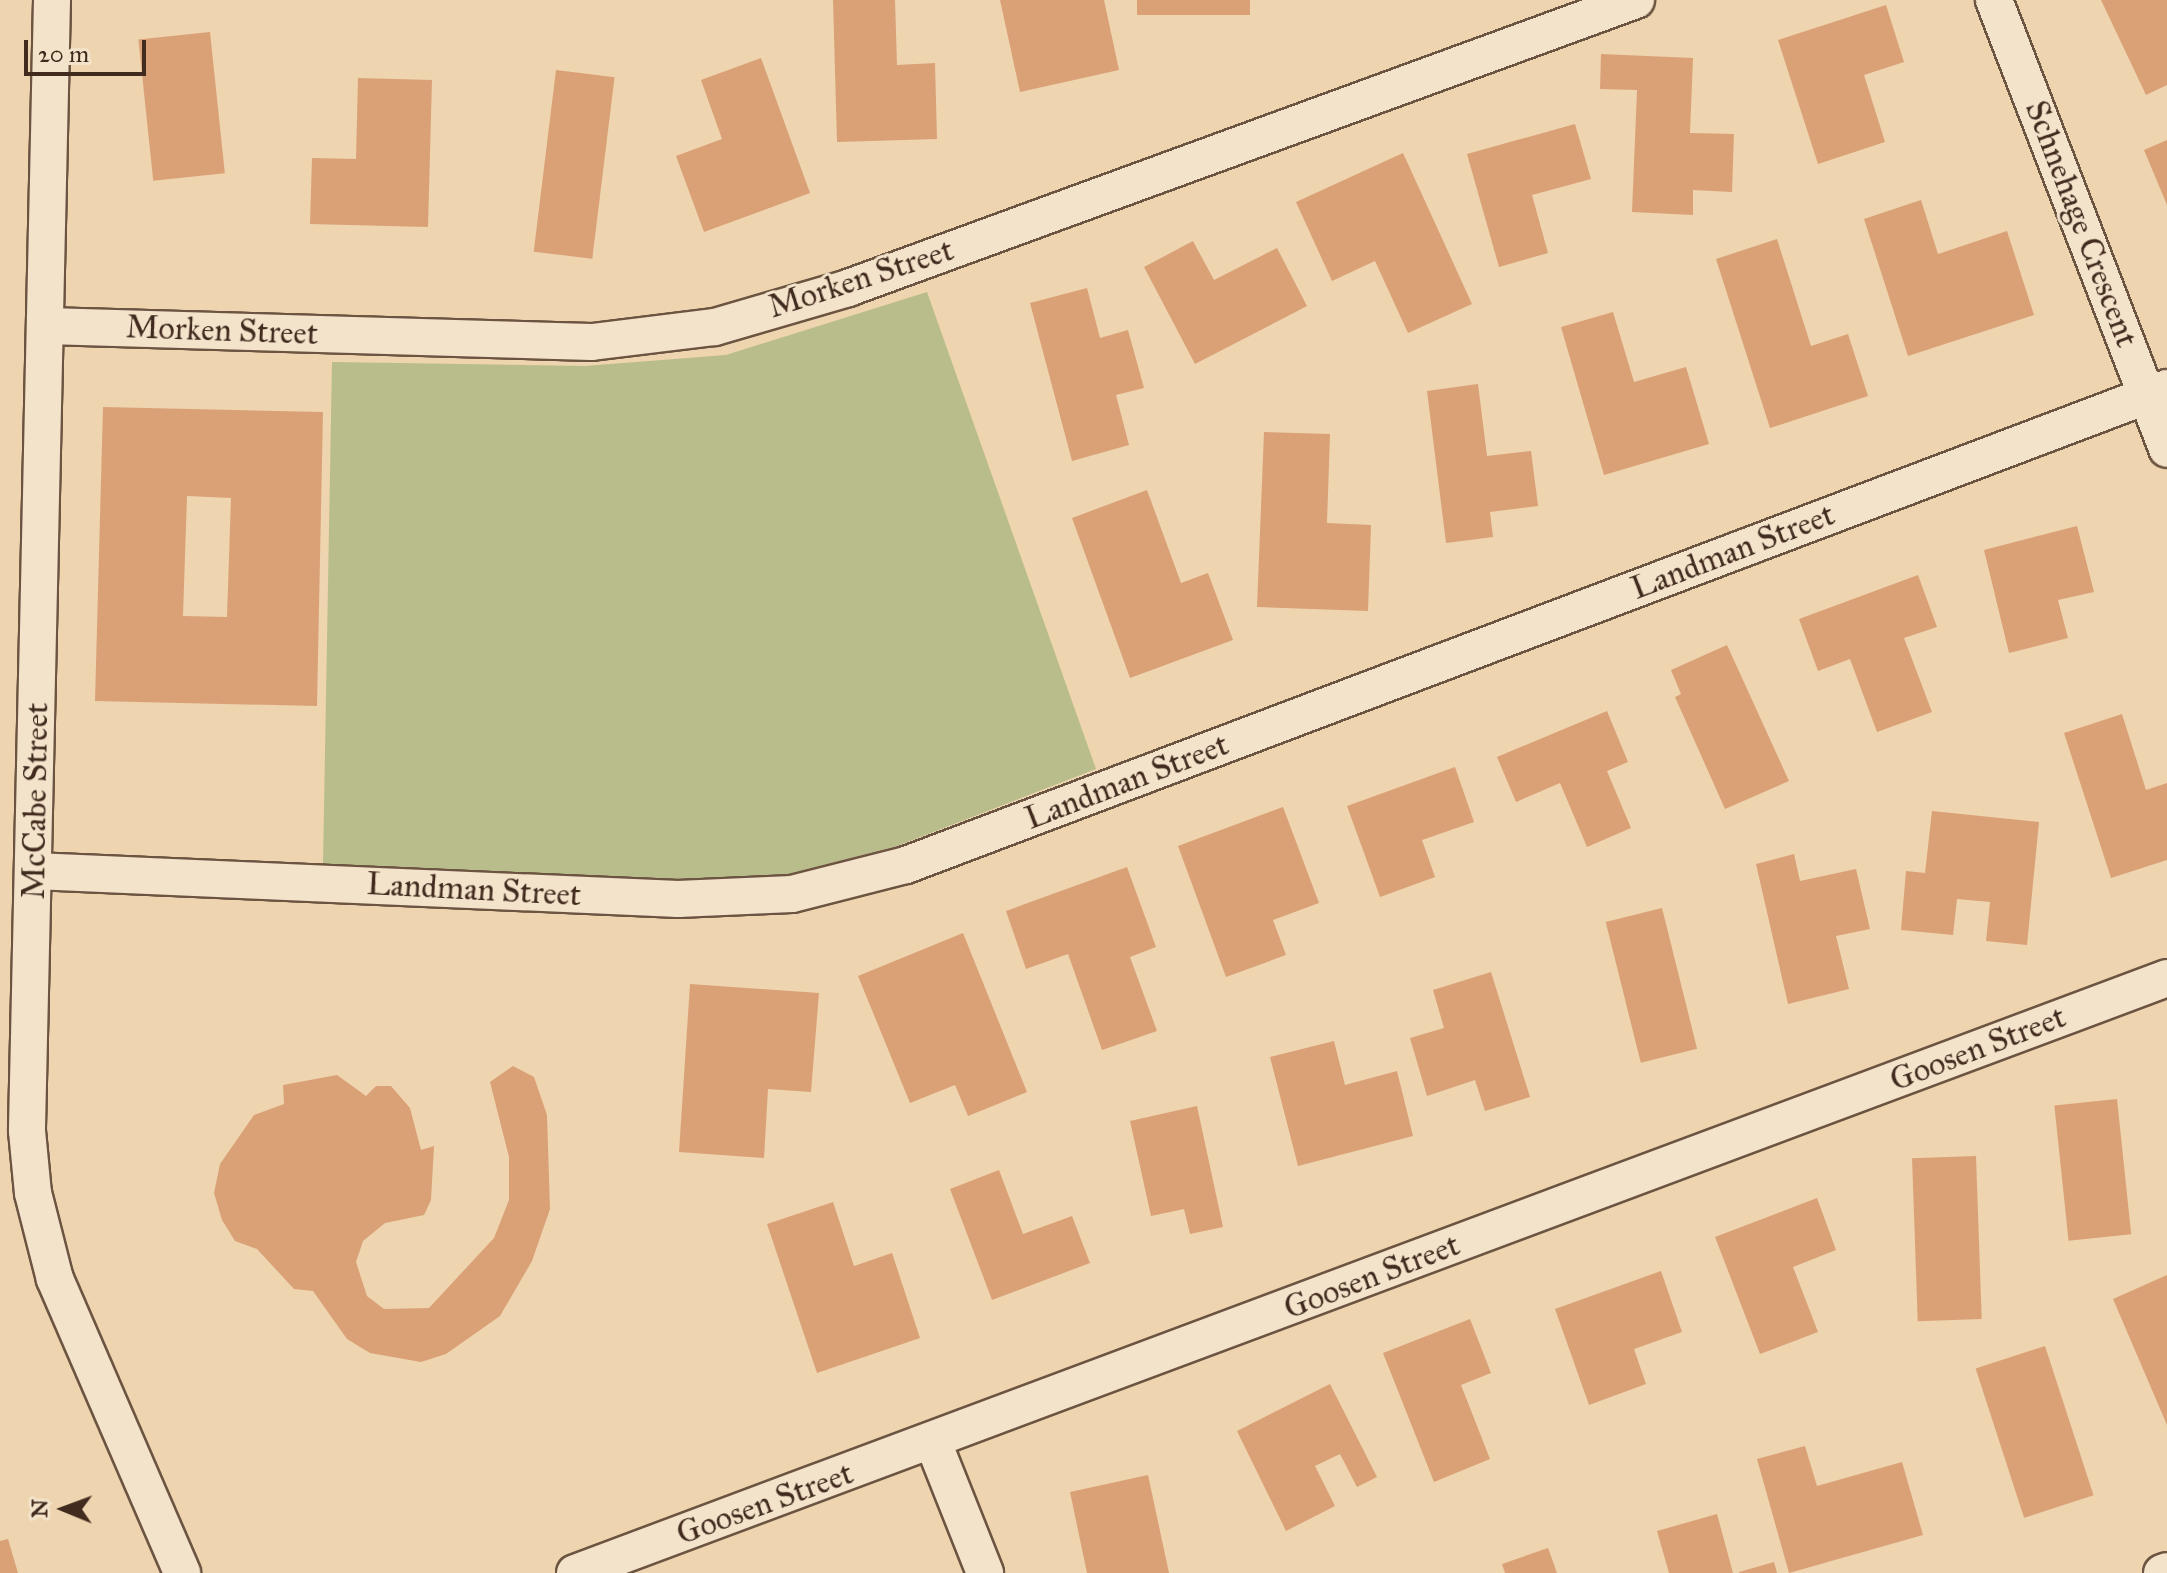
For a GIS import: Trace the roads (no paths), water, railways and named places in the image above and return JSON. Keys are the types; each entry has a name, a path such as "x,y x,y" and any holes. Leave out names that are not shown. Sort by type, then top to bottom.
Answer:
{"street":[{"name":"McCabe Street","path":"52,0 27,1131 37,1215 69,1318 182,1573"},
{"name":"Morken Street","path":"47,326 592,342 715,327 848,288 1636,0"},
{"name":"Schnehage Crescent","path":"1994,0 2157,392 2167,449"},
{"name":"Landman Street","path":"34,871 678,899 792,894 906,865 2157,392"},
{"name":"Goosen Street","path":"575,1573 933,1442 2167,978"},
{"path":"933,1442 985,1573"}]}
